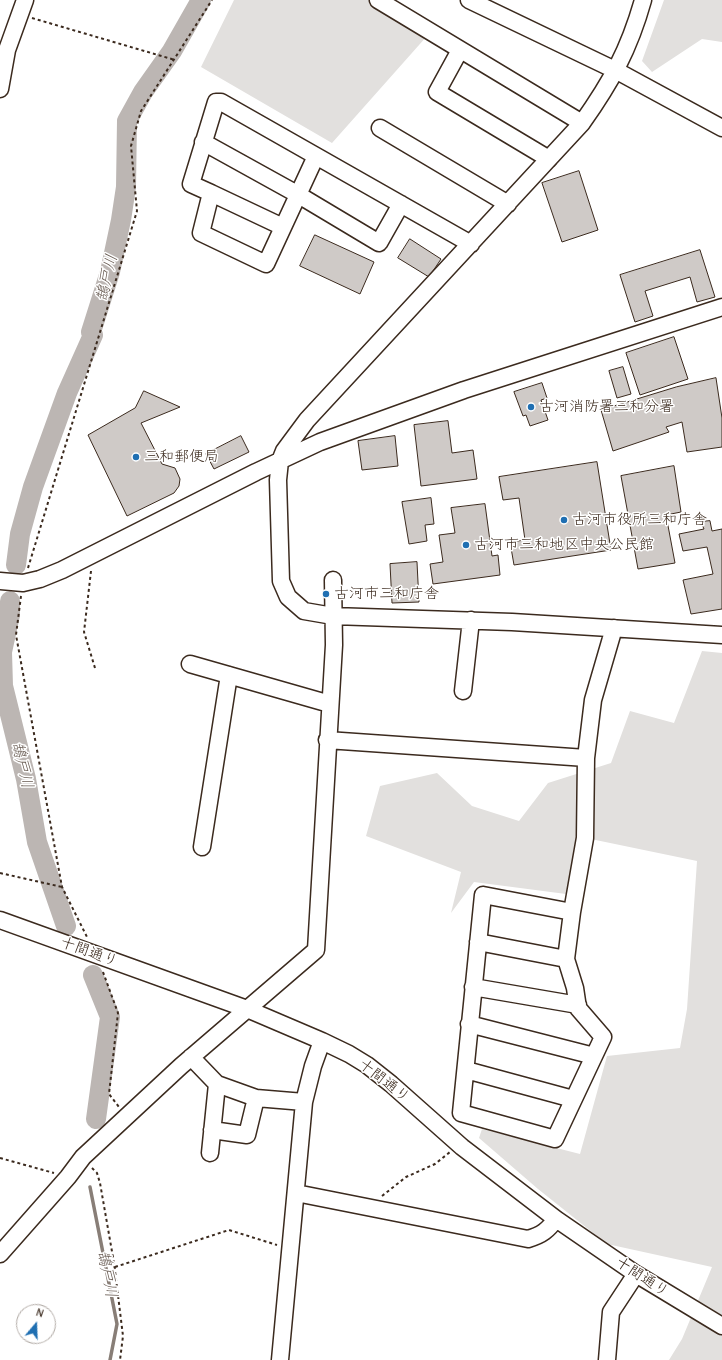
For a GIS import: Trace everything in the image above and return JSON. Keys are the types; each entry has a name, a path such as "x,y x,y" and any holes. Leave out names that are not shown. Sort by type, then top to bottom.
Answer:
{"street":[{"path":"378,0 582,124"},
{"path":"469,0 617,71 722,128"},
{"path":"643,0 635,29 617,71 582,124 308,420 284,451 280,461 278,494 281,581 288,597 304,610 333,616 471,620 722,635"},
{"path":"0,89 7,50 22,7"},
{"path":"460,50 437,92 549,159"},
{"path":"283,227 191,184 216,102 221,102 471,244"},
{"path":"380,128 508,204"},
{"path":"203,142 297,194 379,243 401,204"},
{"path":"211,193 201,233 266,264 297,194 316,156"},
{"path":"0,581 23,583 40,579 62,570 320,442 464,390 722,307"},
{"path":"0,1254 68,1177 83,1157 192,1057 316,950 327,740 334,645 333,580"},
{"path":"464,691 471,620"},
{"path":"572,912 483,894 461,1113 555,1139 603,1037 578,1005 575,988 566,959 572,912 586,838 586,758 593,700 614,628"},
{"path":"190,664 330,704"},
{"path":"202,847 229,676"},
{"path":"327,740 586,758"},
{"name":"十間通り","path":"0,920 247,1009 322,1041 367,1065 459,1144 556,1219 636,1274 722,1326"},
{"path":"478,942 566,959"},
{"path":"473,987 578,1005"},
{"path":"469,1024 594,1056"},
{"path":"280,1360 304,1102 313,1066 322,1041"},
{"path":"192,1057 217,1084 256,1098 304,1102"},
{"path":"466,1070 573,1099"},
{"path":"210,1153 217,1084"},
{"path":"212,1130 247,1135 256,1098"},
{"path":"296,1193 528,1239 539,1236 548,1230 556,1219"},
{"path":"607,1360 611,1312 636,1274"}],"path":[{"path":"126,1118 109,1094 118,1013 96,954 62,888 16,635 23,583 137,211 131,146 141,111 212,0"},
{"path":"22,7 175,60"},
{"path":"94,554 84,632 96,668"},
{"path":"0,873 62,888"},
{"path":"368,1208 406,1177 435,1164 459,1144"},
{"path":"83,1157 97,1173 115,1267 124,1336 120,1360"},
{"path":"0,1158 68,1177"},
{"path":"115,1267 229,1230 290,1250"}],"shaded area":[{"path":"234,0 374,0 435,27 332,143 201,67"},
{"path":"664,0 722,0 722,42 702,39 652,72 642,61"},
{"path":"702,651 722,653 722,1360 669,1360 682,1339 712,1267 607,1244 538,1189 479,1138 482,1129 580,1154 607,1056 680,1048 687,1009 697,861 586,838 566,894 474,882 451,913 461,872 366,836 380,786 437,773 472,806 519,821 548,783 611,763 630,711 674,723"}],"building":[{"path":"579,171 598,230 562,242 542,183"},
{"path":"315,235 374,262 360,294 300,266"},
{"path":"410,239 441,259 429,277 398,258"},
{"path":"700,250 715,297 697,302 690,277 645,291 653,316 635,322 620,275"},
{"path":"674,337 688,379 640,395 626,353"},
{"path":"623,367 631,394 617,398 609,371"},
{"path":"716,378 722,418 722,447 687,452 682,422 666,427 669,432 613,451 601,410 676,387"},
{"name":"古河消防署三和分署","path":"542,383 547,398 541,400 548,420 530,426 526,415 523,416 514,392"},
{"path":"144,391 180,407 141,423 162,464 175,468 180,479 179,486 174,493 127,516 88,435 135,408"},
{"path":"448,421 452,453 473,450 477,479 421,486 414,425"},
{"path":"241,436 249,452 214,469 206,454"},
{"path":"395,436 398,466 362,470 358,441"},
{"name":"古河市役所三和庁舎","path":"597,462 611,550 514,565 510,542 525,540 519,498 503,500 499,477"},
{"path":"674,466 681,512 666,515 675,563 638,569 621,476"},
{"path":"431,498 434,524 425,525 427,541 409,544 402,502"},
{"name":"古河市三和地区中央公民館","path":"485,504 492,556 498,555 500,575 433,584 430,564 443,562 439,535 455,533 451,508"},
{"path":"710,521 712,531 722,529 722,609 691,614 683,580 713,574 707,547 683,551 679,534 704,529 701,522"},
{"path":"417,562 419,602 392,603 390,564"}],"waterway":[{"name":"鵠戸川","path":"16,565 20,534 33,487 67,393 93,335 91,332 110,272 126,187 127,121 143,92 172,51 201,0"},
{"name":"鵠戸川","path":"10,601 10,615 2,652 3,686 26,779 37,842 66,926"},
{"name":"鵠戸川","path":"93,975 110,1017 96,1119"},
{"name":"鵠戸川","path":"90,1187 117,1324 110,1360"}],"place":[{"name":"古河消防署三和分署","path":"531,407"},
{"name":"三和郵便局","path":"136,457"},
{"name":"古河市役所三和庁舎","path":"564,520"},
{"name":"古河市三和地区中央公民館","path":"466,545"},
{"name":"古河市三和庁舎","path":"326,594"}]}
